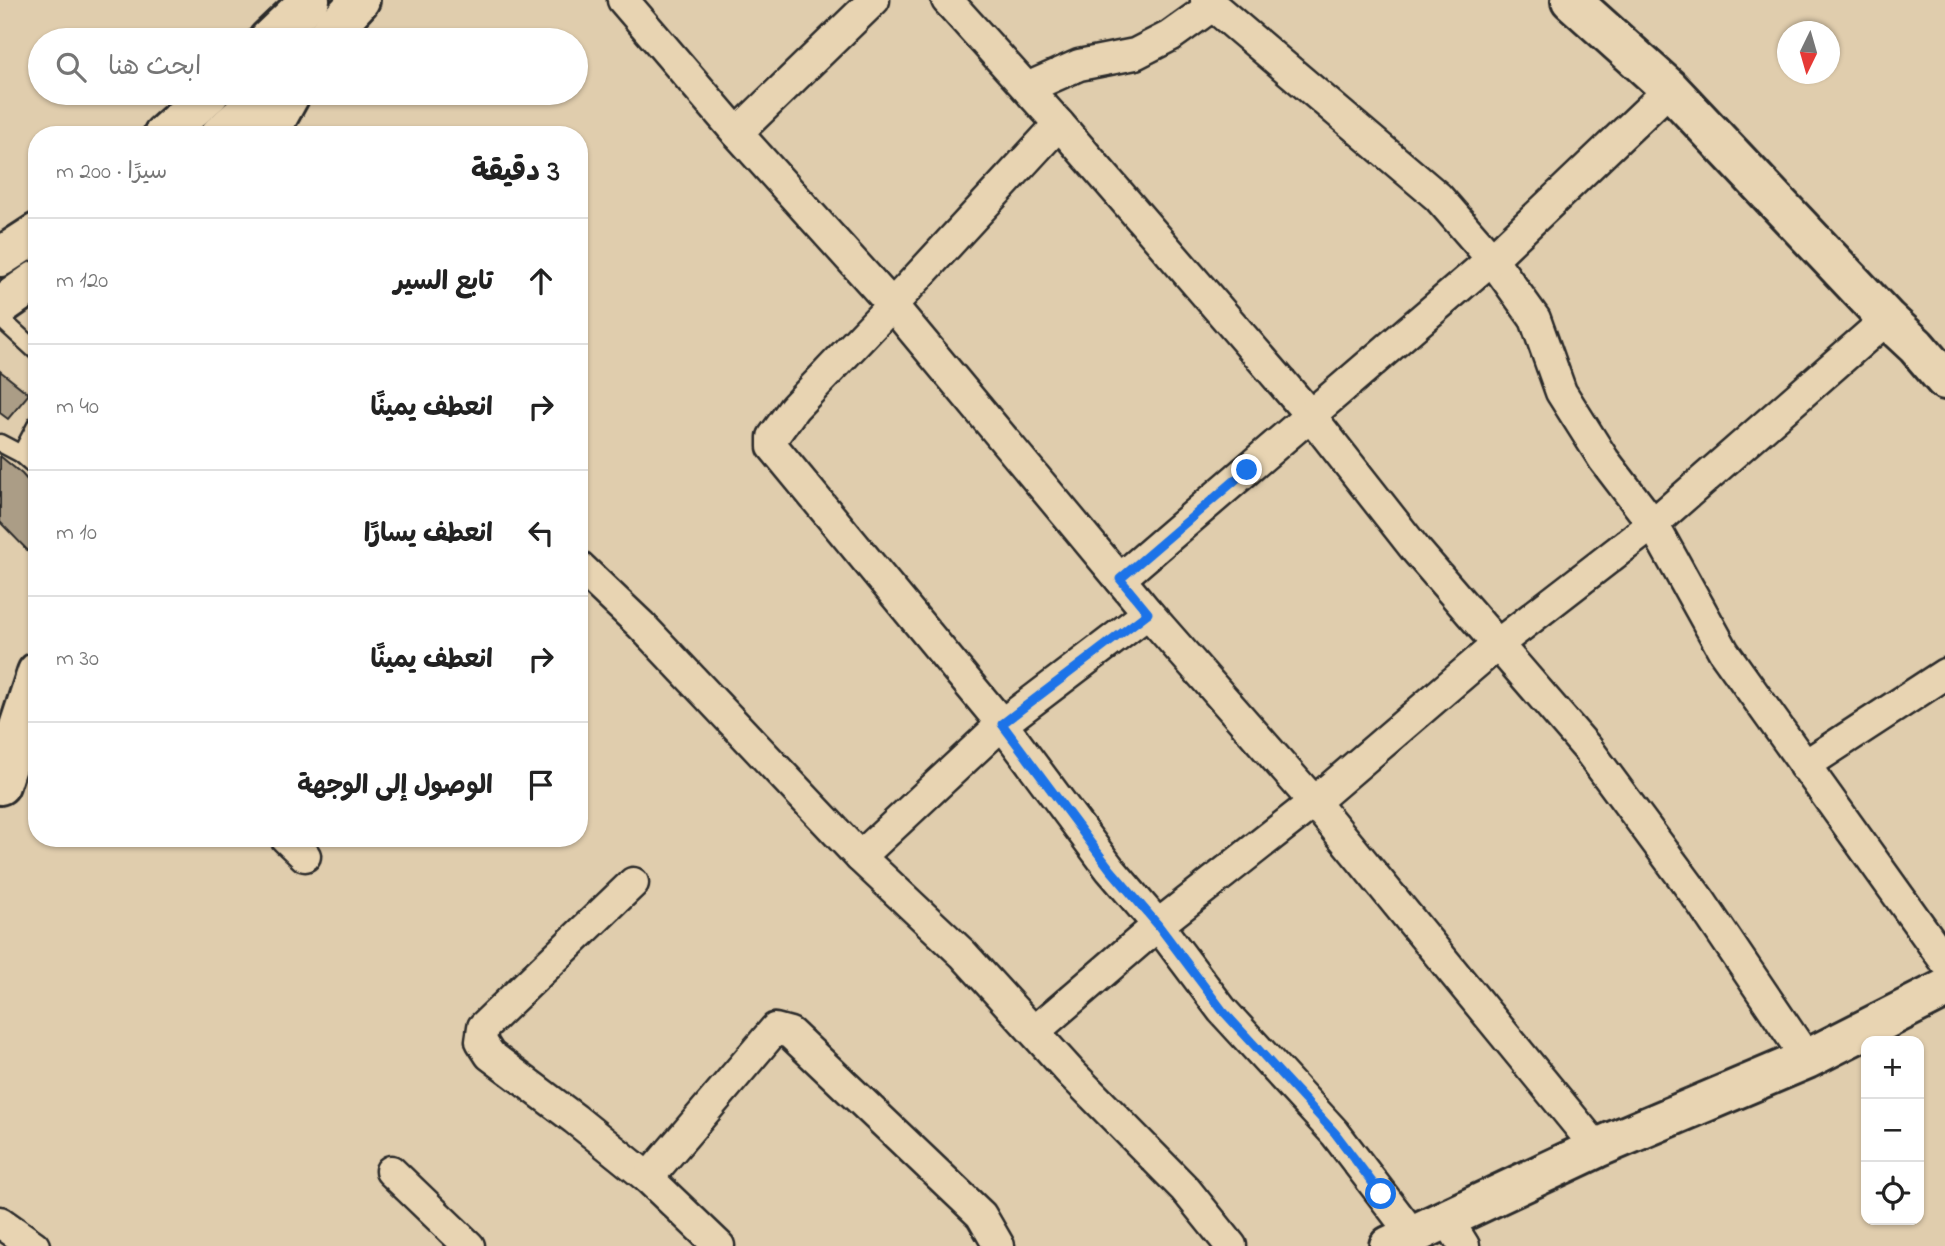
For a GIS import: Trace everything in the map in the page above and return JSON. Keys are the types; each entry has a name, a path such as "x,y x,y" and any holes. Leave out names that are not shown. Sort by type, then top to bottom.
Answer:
{"main road":[{"path":"334,28 360,0"},
{"path":"1571,0 1670,89 1887,319 1916,346 1945,380"},
{"path":"173,126 197,105"},
{"path":"230,126 254,105"},
{"path":"273,126 284,105"},
{"path":"0,257 28,239"},
{"path":"0,785 28,699"},
{"path":"1400,1240 1455,1232 1597,1148 1807,1059 1945,989"}],"street":[{"path":"623,0 737,133 892,305 1148,613 1314,802 1597,1148"},
{"path":"737,133 874,0"},
{"path":"947,0 1059,124 1310,415 1416,550 1587,748 1685,880 1807,1059"},
{"path":"1027,88 1079,65 1135,54 1170,36 1209,3 1438,197 1492,259 1535,319 1562,392 1604,460 1653,524 1724,652 1945,961"},
{"path":"1120,579 1492,259 1670,89"},
{"path":"1059,124 794,408 773,437 773,447 1002,724 1110,869 1158,925 1222,1010 1335,1133 1400,1240"},
{"path":"1035,1031 1158,925 1314,802 1499,644 1653,524 1887,319"},
{"path":"588,575 641,625 860,857 963,954 1072,1074 1185,1189 1231,1246"},
{"path":"860,857 1002,724 1148,613"},
{"path":"1804,766 1945,674"},
{"path":"634,883 483,1027 481,1041 490,1055 648,1178 719,1246"},
{"path":"648,1178 775,1029 781,1030 790,1033 981,1215 999,1246"},
{"path":"391,1171 469,1246"},
{"path":"0,1222 34,1246"}],"lane":[{"path":"19,298 28,325"},
{"path":"21,454 28,441"},
{"path":"0,443 28,460"}],"building":[{"path":"0,371 28,395 8,419 0,413"},
{"path":"0,456 28,481 28,551 0,522"}],"route":[{"path":"1247,470 1120,579 1148,613 1002,724 1110,869 1158,925 1222,1010 1335,1133 1381,1194"}]}
